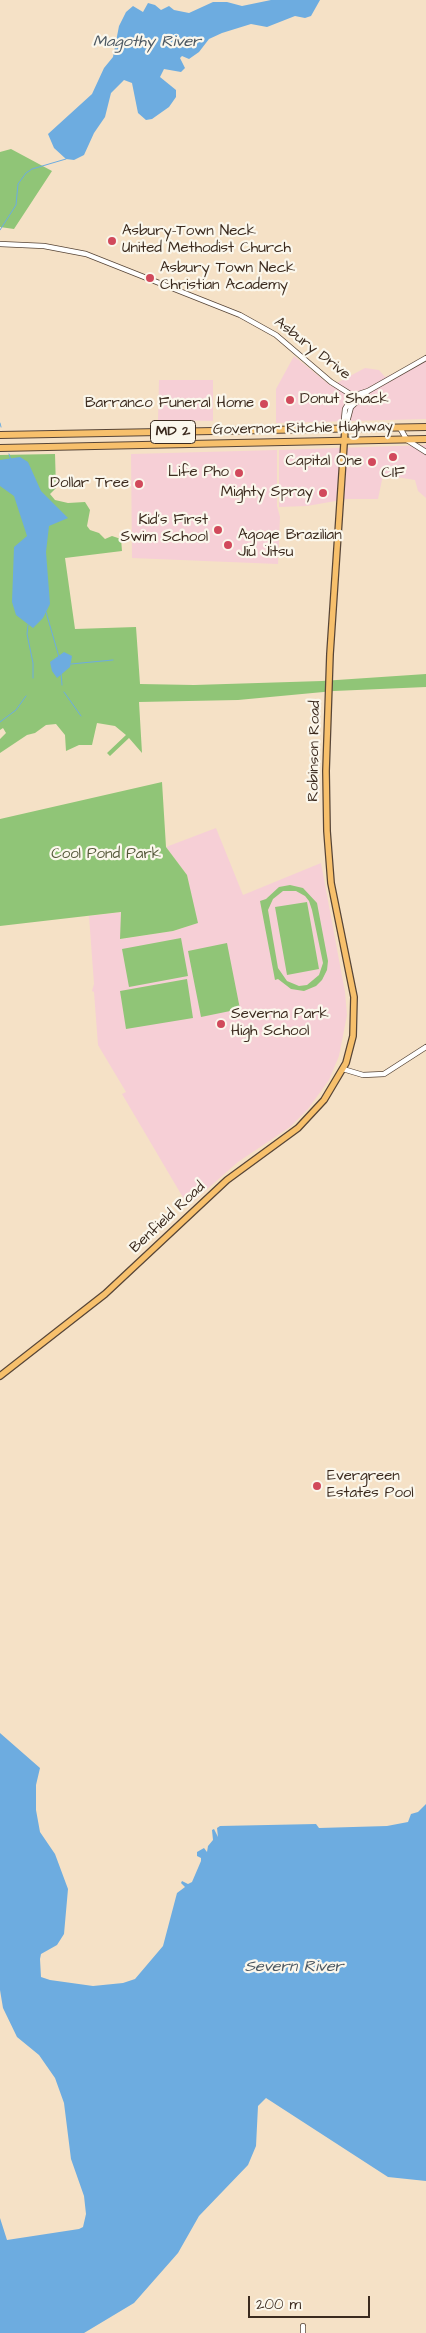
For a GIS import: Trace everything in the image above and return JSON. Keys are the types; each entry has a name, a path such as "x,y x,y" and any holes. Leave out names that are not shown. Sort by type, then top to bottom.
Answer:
{"highway":[{"name":"Governor Ritchie Highway","path":"0,435 346,426 426,427"},
{"name":"Governor Ritchie Highway","path":"0,448 426,439"}],"main road":[{"name":"Robinson Road","path":"343,1069 353,1036 354,997 331,883 328,856 326,741 330,654 346,426"},
{"name":"Benfield Road","path":"0,1376 105,1294 226,1180 298,1128 324,1100 343,1069"}],"street":[{"name":"Asbury Drive","path":"0,244 44,246 86,254 240,315 276,334 332,382 358,399"},
{"path":"346,426 351,407 358,399 368,391 426,358"},
{"path":"346,426 344,419 345,409 353,396 368,391"},
{"path":"400,428 407,440 426,452"},
{"path":"343,1069 363,1075 384,1074 426,1047"},
{"path":"303,2326 303,2333"}],"shaded area":[{"path":"294,356 331,386 365,368 379,370 385,377 426,360 426,419 276,423 276,389"},
{"path":"159,380 213,380 213,421 158,420"},
{"path":"426,445 426,498 418,491 415,480 383,475 378,499 347,499 307,506 279,507 279,450"},
{"path":"277,450 277,506 280,517 278,564 132,558 131,454"},
{"name":"Severna Park High School","path":"216,828 243,895 321,863 345,992 347,1015 339,1056 329,1080 308,1109 290,1127 238,1162 188,1206 122,1094 126,1092 98,1045 94,992 92,991 94,984 89,916 122,912 121,939 173,931 197,923 187,875 166,847"}],"green space":[{"path":"11,149 52,171 14,229 0,227 0,152"},
{"path":"55,454 56,488 50,494 55,500 68,503 85,502 90,510 87,526 90,530 99,533 105,539 112,536 121,539 122,551 65,558 75,629 136,627 140,684 194,685 322,681 426,674 426,687 334,691 238,700 139,702 142,753 129,738 110,756 107,753 126,735 115,726 97,723 92,745 79,745 66,751 65,735 56,724 46,725 0,753 0,739 6,733 3,728 0,730 0,455"},
{"name":"Cool Pond Park","path":"162,782 166,847 187,875 198,923 173,931 120,939 121,912 0,926 0,819"},
{"path":"290,885 303,888 317,903 328,961 327,970 322,980 316,986 304,991 291,989 278,979 275,980 260,901 266,899 279,887","holes":["283,891 296,891 305,896 309,901 323,963 319,975 307,985 299,986 287,981 278,968 268,910 273,899"]},
{"path":"307,902 319,969 287,975 275,907"},
{"path":"181,938 188,976 129,987 122,949"},
{"path":"227,943 240,1009 201,1017 188,951"},
{"path":"187,979 193,1018 126,1029 120,991"}],"water":[{"name":"Magothy River","path":"271,0 320,0 311,16 305,18 295,16 267,27 251,24 209,39 199,52 189,59 182,56 180,58 185,68 181,72 164,69 160,77 176,90 176,97 169,107 152,119 146,120 138,113 132,83 124,80 111,93 105,117 94,133 84,155 74,160 66,159 54,148 48,134 92,94 104,68 113,57 119,26 126,12 133,6 143,12 148,3 155,5 161,10 169,6 174,10 189,13 213,2 227,2 242,6"},
{"path":"20,457 28,462 41,491 68,518 49,526 46,552 50,604 43,618 33,628 16,615 12,602 14,547 27,536 14,496 0,486 0,460"},
{"path":"64,652 72,656 70,667 57,678 52,671 50,662"},
{"name":"Severn River","path":"0,1733 40,1768 36,1785 36,1810 40,1832 55,1854 68,1889 64,1934 57,1945 41,1954 40,1959 41,1977 50,1980 93,1986 123,1983 135,1979 163,1946 177,1893 185,1887 181,1883 182,1881 188,1884 192,1882 201,1861 201,1858 197,1856 197,1852 204,1848 207,1852 208,1846 213,1840 212,1830 214,1829 218,1837 217,1828 220,1826 316,1824 319,1828 387,1826 408,1822 411,1814 418,1812 426,1804 426,2181 388,2177 266,2098 258,2106 256,2146 248,2165 199,2216 178,2253 134,2303 84,2333 0,2333 0,2218 7,2240 79,2229 83,2227 86,2214 84,2196 71,2159 64,2103 55,2078 39,2055 17,2037 3,2008 0,1990"}],"waterway":[{"path":"0,230 16,205 18,184 26,173 32,169 66,159"},
{"path":"0,423 1,427"},
{"path":"9,454 11,460"},
{"path":"46,612 59,657"},
{"path":"28,625 27,634 33,663 33,678"},
{"path":"71,664 113,660"},
{"path":"61,673 62,685"},
{"path":"64,692 81,716"},
{"path":"0,722 16,710 26,696"}],"place":[{"name":"Asbury-Town Neck United Methodist Church","path":"112,241"},
{"name":"Asbury Town Neck Christian Academy","path":"150,278"},
{"name":"Donut Shack","path":"290,400"},
{"name":"Barranco Funeral Home","path":"264,404"},
{"name":"CIF","path":"393,457"},
{"name":"Capital One","path":"372,462"},
{"name":"Life Pho","path":"239,473"},
{"name":"Dollar Tree","path":"139,484"},
{"name":"Mighty Spray","path":"323,493"},
{"name":"Kid's First Swim School","path":"218,530"},
{"name":"Agoge Brazilian Jiu Jitsu","path":"228,545"},
{"name":"Severna Park High School","path":"221,1024"},
{"name":"Evergreen Estates Pool","path":"317,1486"}]}
